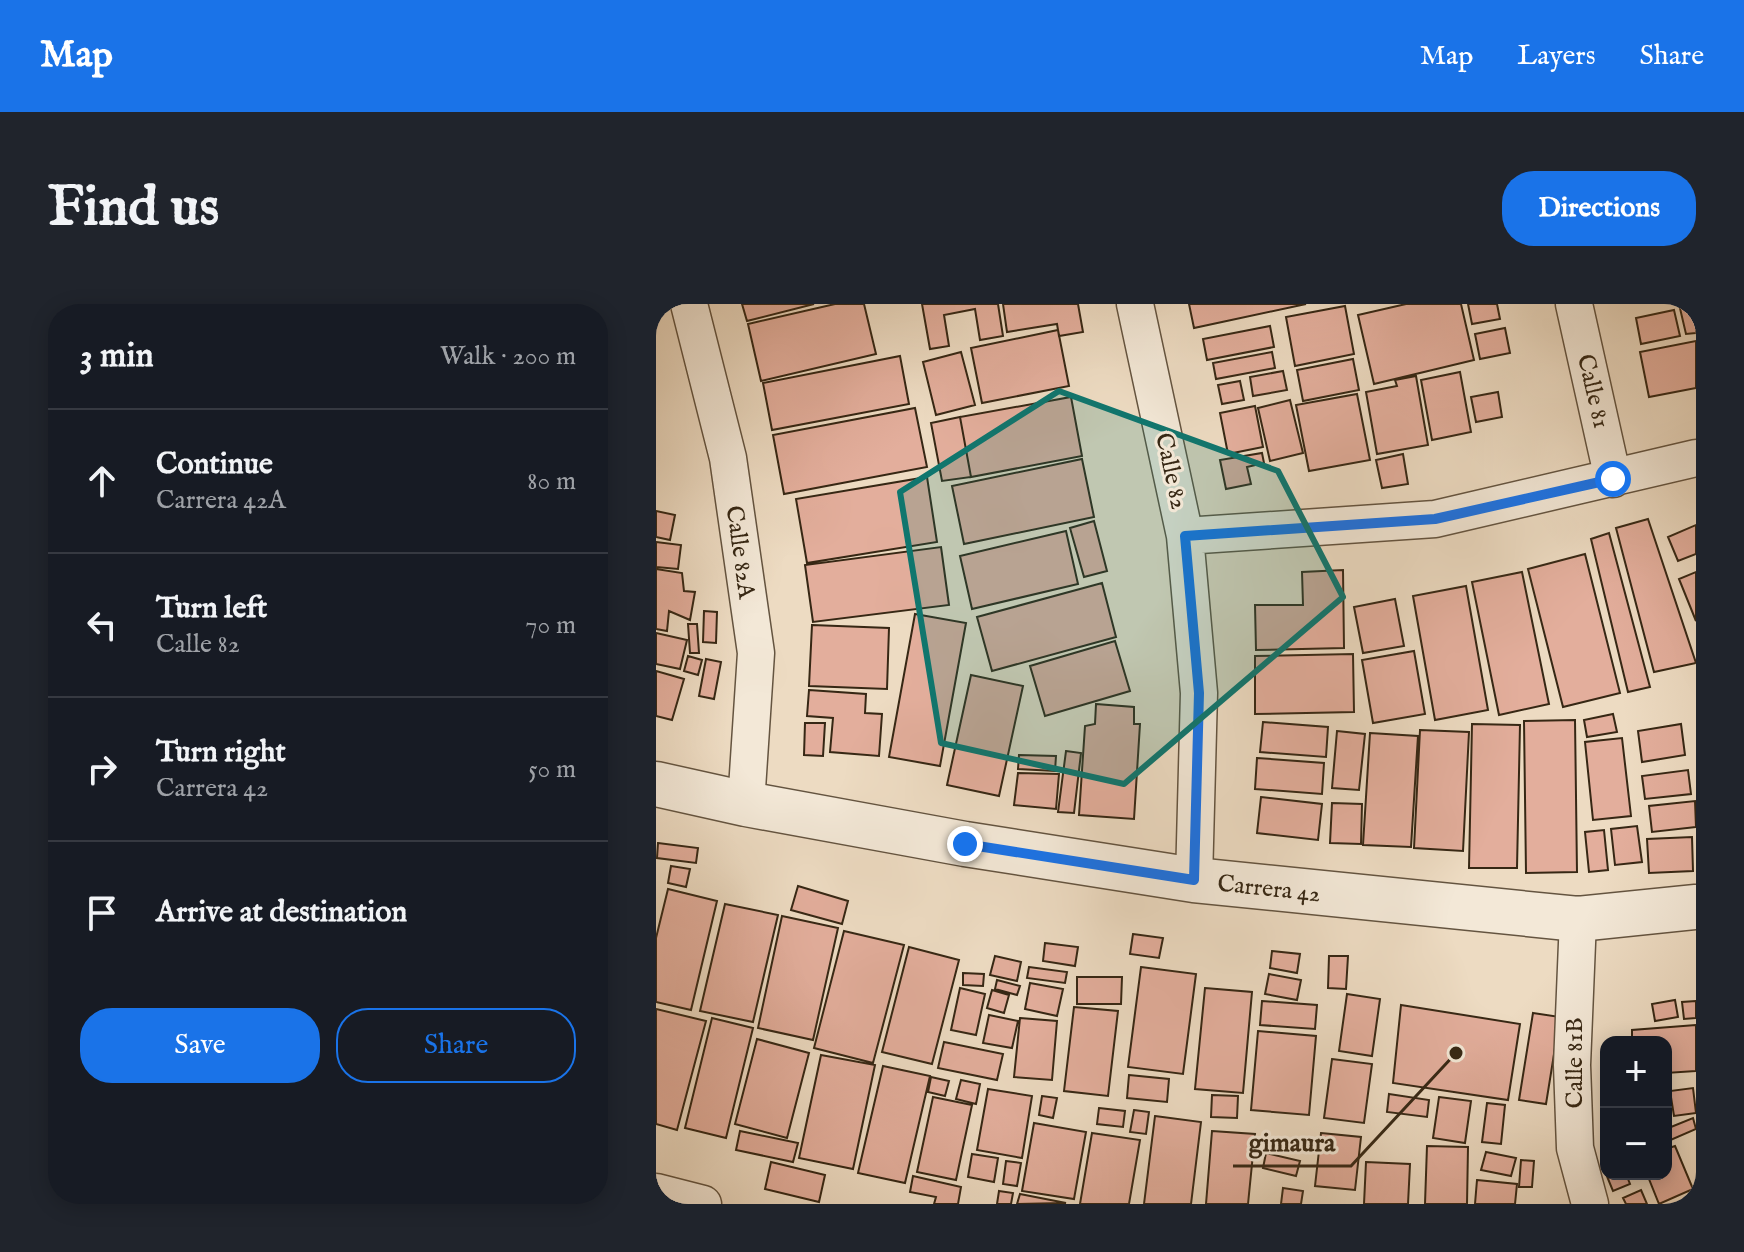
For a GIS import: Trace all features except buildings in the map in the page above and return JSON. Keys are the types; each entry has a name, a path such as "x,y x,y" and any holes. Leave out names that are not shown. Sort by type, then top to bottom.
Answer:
{"street":[{"name":"Calle 82A","path":"689,304 728,458 756,653 746,804"},
{"name":"Calle 82","path":"1135,304 1185,536 1199,693 1194,880"},
{"name":"Calle 81","path":"1574,304 1613,479"},
{"path":"1185,536 1435,519 1696,458"},
{"name":"Carrera 42","path":"656,784 746,804 965,844 1194,880 1578,919 1696,907"},
{"name":"Calle 81B","path":"1578,919 1572,1065 1575,1148 1590,1204"},
{"path":"656,1192 703,1204"}],"highlighted area":[{"path":"1059,391 1278,471 1343,597 1124,784 941,743 900,492"}],"place":[{"name":"gimaura","path":"1456,1053"}],"route":[{"path":"965,844 1194,880 1199,693 1185,536 1435,519 1613,479"}]}
